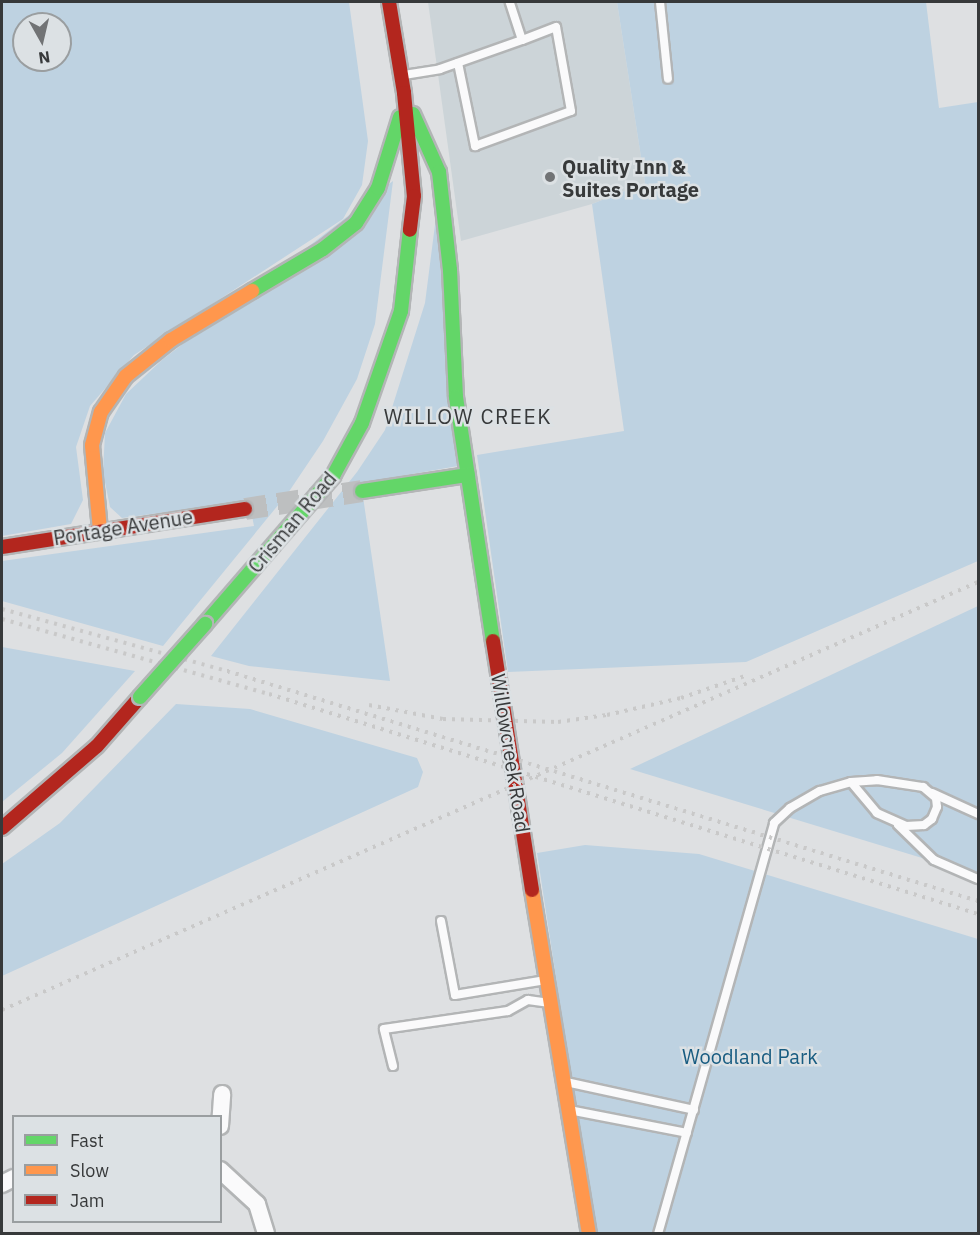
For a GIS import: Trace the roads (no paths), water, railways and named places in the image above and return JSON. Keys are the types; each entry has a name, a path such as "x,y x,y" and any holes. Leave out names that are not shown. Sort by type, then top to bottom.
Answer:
{"main road":[{"path":"100,530 92,445 101,412 126,376 171,340 323,249 357,223 378,188 394,144 404,93 389,2"},
{"name":"Willowcreek Road","path":"404,93 439,172 450,270 452,358 468,475 550,1003 590,1233"},
{"name":"Crisman Road","path":"2,828 97,746 303,514 333,476 362,423 401,310 410,252 414,196 404,93"},
{"path":"362,491 468,475"},
{"name":"Portage Avenue","path":"2,547 245,508"}],"street":[{"path":"221,1115 222,1094"},
{"path":"222,1172 256,1204 266,1233"}],"lane":[{"path":"510,2 522,40"},
{"path":"660,2 668,79"},
{"path":"401,76 458,63 556,27 571,111 475,146 458,63"},
{"path":"658,1233 694,1110 755,879 774,823 790,808 820,791 851,782 877,780 923,787 978,814"},
{"path":"851,782 877,813 897,823 914,826 932,819 936,798 932,792"},
{"path":"897,823 934,860 978,879"},
{"path":"441,921 455,995 547,980"},
{"path":"393,1066 384,1029 508,1011 528,1000 550,1003"},
{"path":"564,1081 694,1110"},
{"path":"569,1110 687,1133"}],"tunnel":[{"path":"245,509 362,491"}],"railway":[{"path":"2,1010 978,582"},
{"path":"2,609 227,671 978,901"},
{"path":"2,619 269,694 978,914"},
{"path":"369,705 443,719 558,722 607,715 681,698 745,676"}],"place":[{"name":"Quality Inn & Suites Portage","path":"550,177"}],"district":[{"name":"WILLOW CREEK","path":"468,416"}],"park label":[{"name":"Woodland Park","path":"750,1056"}]}
